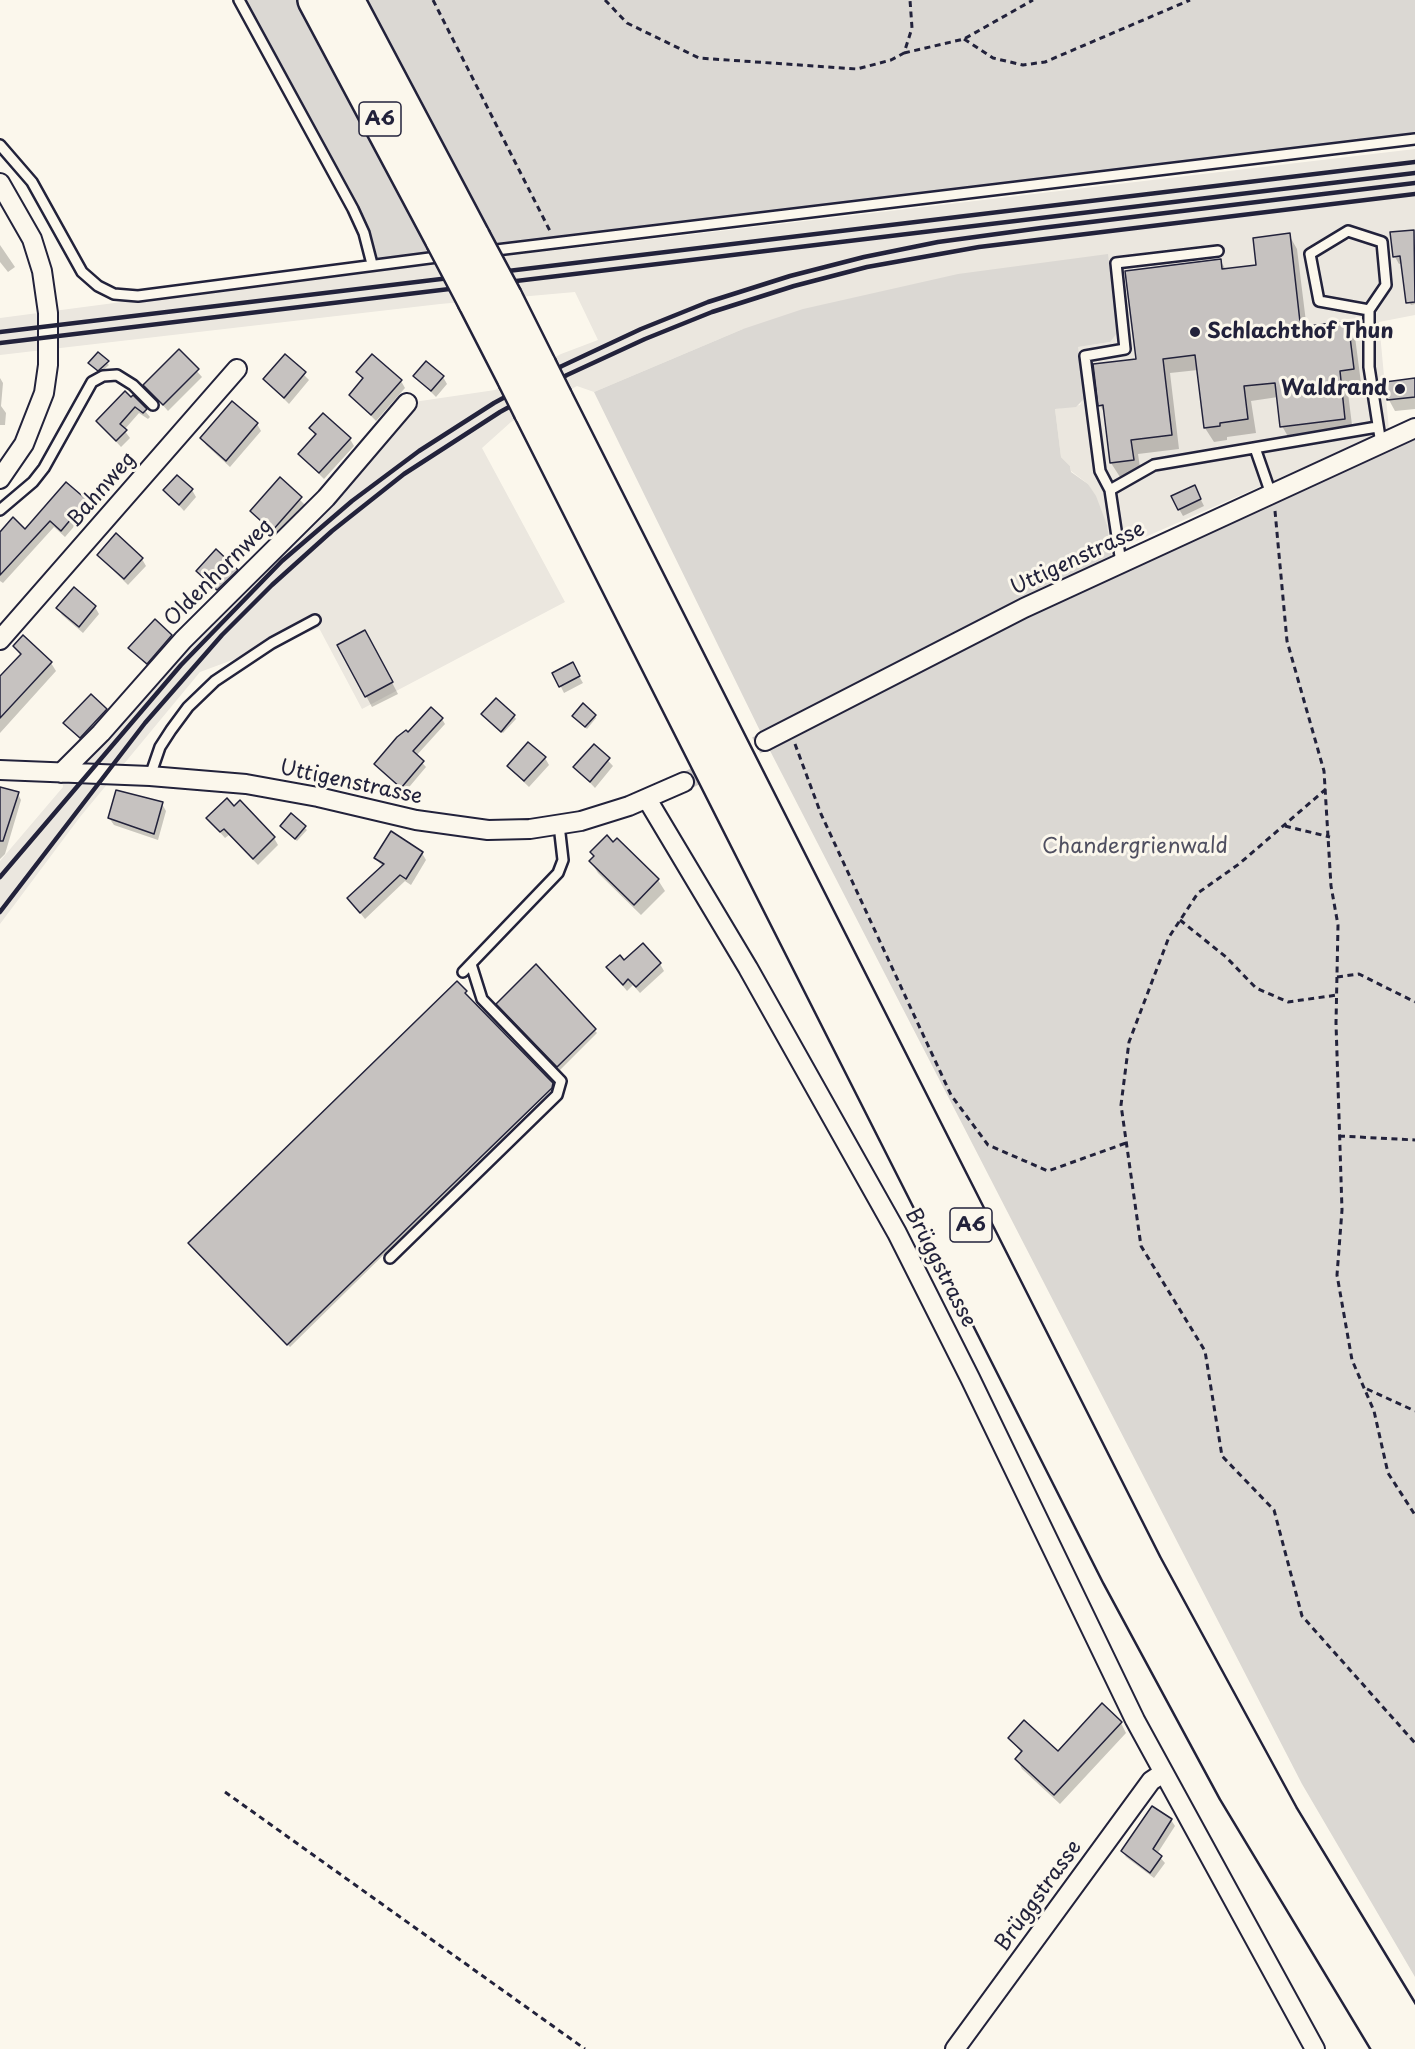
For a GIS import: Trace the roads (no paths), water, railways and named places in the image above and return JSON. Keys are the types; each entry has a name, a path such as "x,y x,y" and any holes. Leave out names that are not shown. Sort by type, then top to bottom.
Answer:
{"highway":[{"name":"A6","path":"315,0 458,239"},
{"name":"A6","path":"347,0 458,239 543,404 1119,1575 1241,1800 1391,2049"},
{"name":"A6","path":"543,404 1151,1576 1291,1833 1415,2037"}],"street":[{"path":"0,183 32,239 42,271 48,313 48,365 44,393 24,444 0,479"},
{"name":"Bahnweg","path":"0,640 237,369"},
{"name":"Oldenhornweg","path":"61,773 101,733 198,624 326,498 407,403"},
{"name":"Uttigenstrasse","path":"765,741 1024,608 1271,494 1379,436 1415,428"},
{"name":"Uttigenstrasse","path":"0,770 150,776 270,788 463,828 509,830 559,825 610,813 684,782"},
{"name":"Brüggstrasse","path":"647,799 782,1028 920,1278 1163,1773 1314,2049"},
{"name":"Brüggstrasse","path":"955,2049 1147,1786 1163,1773"}],"lane":[{"path":"239,0 353,209 364,233 372,264"},
{"path":"0,145 32,182 82,272 98,286 114,294 138,296 372,264 556,244 1415,139"},
{"path":"1110,490 1154,465 1255,448 1379,436 1369,367 1369,310 1386,285 1382,242 1348,231 1310,254 1319,301 1369,310"},
{"path":"1121,563 1110,490 1100,471 1085,356 1125,349 1116,263 1218,250"},
{"path":"0,510 33,482 44,468 92,382 103,376 117,375 133,385 153,405"},
{"path":"1255,448 1271,494"},
{"path":"150,776 159,747 188,707 215,681 247,658 315,620"},
{"path":"463,972 558,873 563,860 559,825"},
{"path":"390,1258 556,1095 561,1081 482,999 471,964"}],"tunnel":[{"path":"684,782 765,741"}],"railway":[{"path":"0,332 1415,162"},
{"path":"0,343 1415,173"},
{"path":"0,877 181,665 282,561 352,501 419,451 494,403 562,366 641,329 708,302 790,276 864,257 938,242 1041,228 1415,183"},
{"path":"0,912 145,723 222,635 272,585 332,531 404,474 500,412 567,375 645,339 712,312 794,286 867,267 979,247 1415,194"}],"place":[{"name":"Schlachthof Thun","path":"1195,332"},
{"name":"Waldrand","path":"1400,389"}],"park label":[{"name":"Chandergrienwald","path":"1135,847"}]}
